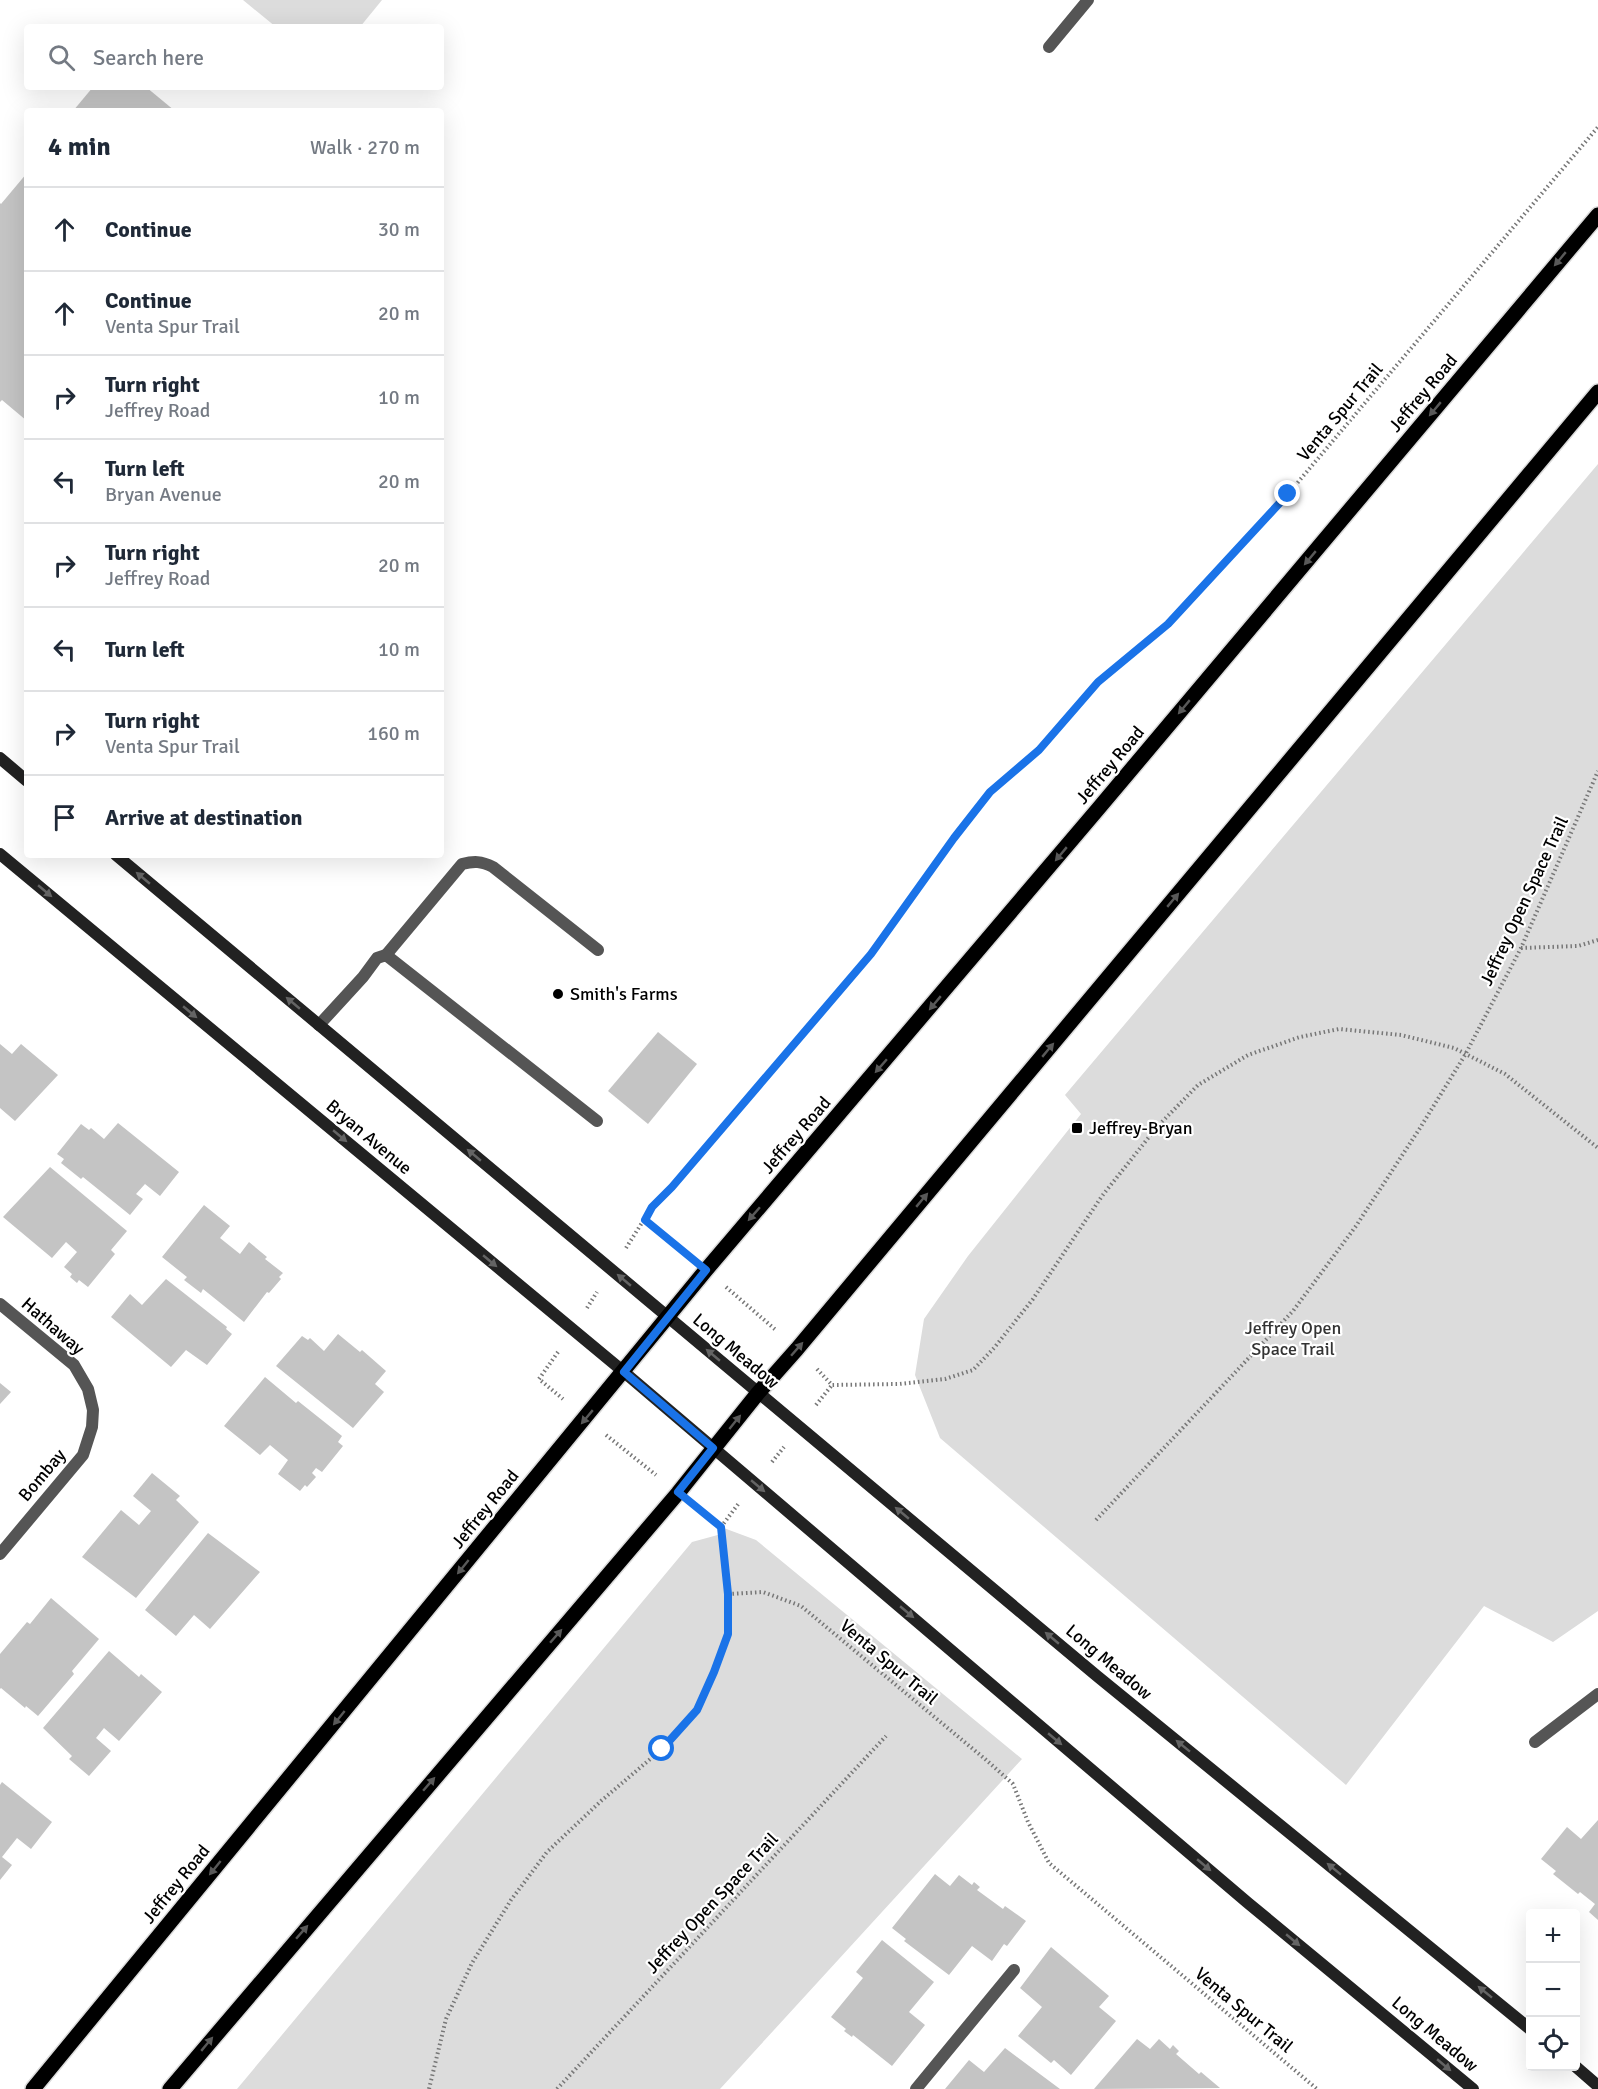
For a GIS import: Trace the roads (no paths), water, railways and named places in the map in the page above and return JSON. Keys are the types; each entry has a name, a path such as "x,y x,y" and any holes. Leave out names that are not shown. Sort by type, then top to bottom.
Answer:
{"main road":[{"name":"Jeffrey Road","path":"33,2089 669,1318 706,1270 1076,836 1598,215"},
{"path":"170,2089 678,1492 758,1393 798,1349 1598,392"}],"street":[{"path":"1049,47 1088,0"},
{"path":"0,758 24,778"},
{"name":"Bryan Avenue","path":"0,854 713,1448"},
{"path":"120,858 669,1318"},
{"path":"320,1025 377,958 386,955 462,864 482,862 493,867 598,950"},
{"path":"386,955 597,1120"},
{"name":"Hathaway","path":"0,1304 74,1365 88,1389 93,1410"},
{"name":"Long Meadow","path":"669,1318 1097,1676 1526,2026"},
{"name":"Bombay","path":"0,1554 83,1455 92,1427 93,1410"},
{"name":"Long Meadow","path":"713,1448 1248,1903 1473,2089"},
{"path":"1535,1742 1598,1694"},
{"path":"916,2089 1014,1970"},
{"path":"1580,2071 1598,2086"}],"place":[{"name":"Smith's Farms","path":"558,994"},
{"name":"Jeffrey-Bryan","path":"1077,1128"}],"park label":[{"name":"Jeffrey Open Space Trail","path":"1293,1338"}]}
